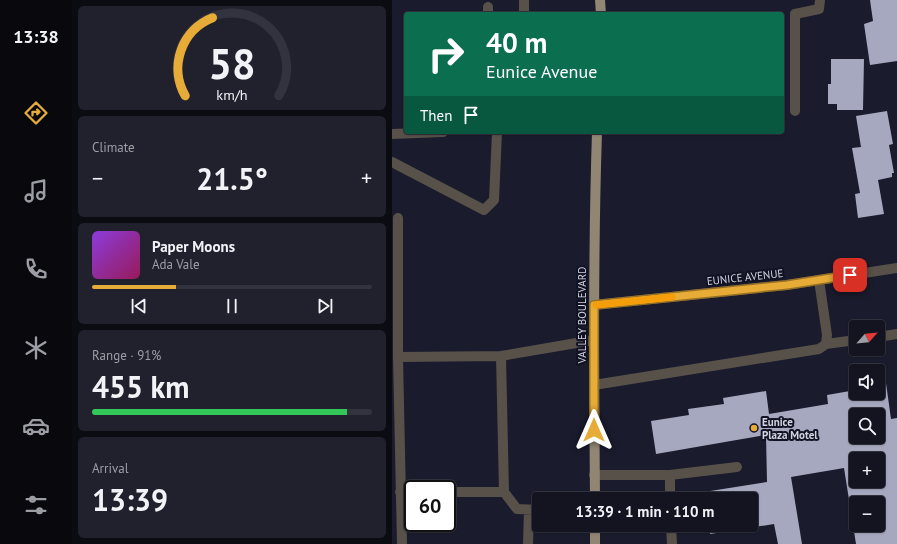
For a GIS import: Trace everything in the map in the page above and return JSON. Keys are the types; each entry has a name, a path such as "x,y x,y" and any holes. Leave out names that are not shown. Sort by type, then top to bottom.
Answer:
{"main road":[{"path":"600,0 601,12"},
{"name":"VALLEY BOULEVARD","path":"595,492 594,305 597,134"},
{"path":"595,532 595,544"}],"street":[{"path":"524,0 524,12"},
{"path":"795,111 795,14 819,9 820,0"},
{"path":"392,134 404,134"},
{"path":"392,162 484,210 494,200 497,134"},
{"path":"398,218 398,357 402,544"},
{"name":"EUNICE AVENUE","path":"594,305 787,285 897,268"},
{"path":"820,280 827,335 826,344"},
{"path":"885,336 897,334"},
{"path":"398,357 501,356 594,340"},
{"path":"594,385 819,349 826,344 849,341"},
{"path":"501,356 504,492 517,510 532,510"},
{"path":"594,475 670,474 737,467"},
{"path":"670,474 670,492"},
{"path":"456,492 504,492"},
{"path":"528,544 532,521"},
{"path":"672,532 672,544"}],"building":[{"path":"870,0 897,0 897,61 870,65 864,24 873,21"},
{"path":"831,59 864,59 863,110 837,110 837,104 828,104 828,84 831,84"},
{"path":"887,111 893,144 889,145 894,173 892,173 892,177 878,180 884,214 858,218 855,194 860,193 852,148 861,147 856,116"},
{"name":"Eunice Plaza Motel","path":"886,383 891,419 897,418 897,544 856,544 854,532 885,532 885,496 849,496 849,500 844,468 791,477 802,544 778,544 774,524 758,526 758,492 704,492 767,482 766,435 656,454 651,421 689,415 688,409 724,404 723,398 766,391 769,414 828,404 827,395 849,391 849,400 885,400"},
{"name":"Eunice Plaza Motel","path":"710,532 723,532 710,534"}],"slow traffic":[{"path":"596,305 672,297"}],"place":[{"name":"Eunice Plaza Motel","path":"754,428"}],"route":[{"path":"594,430 594,305 787,285 850,275"}]}
